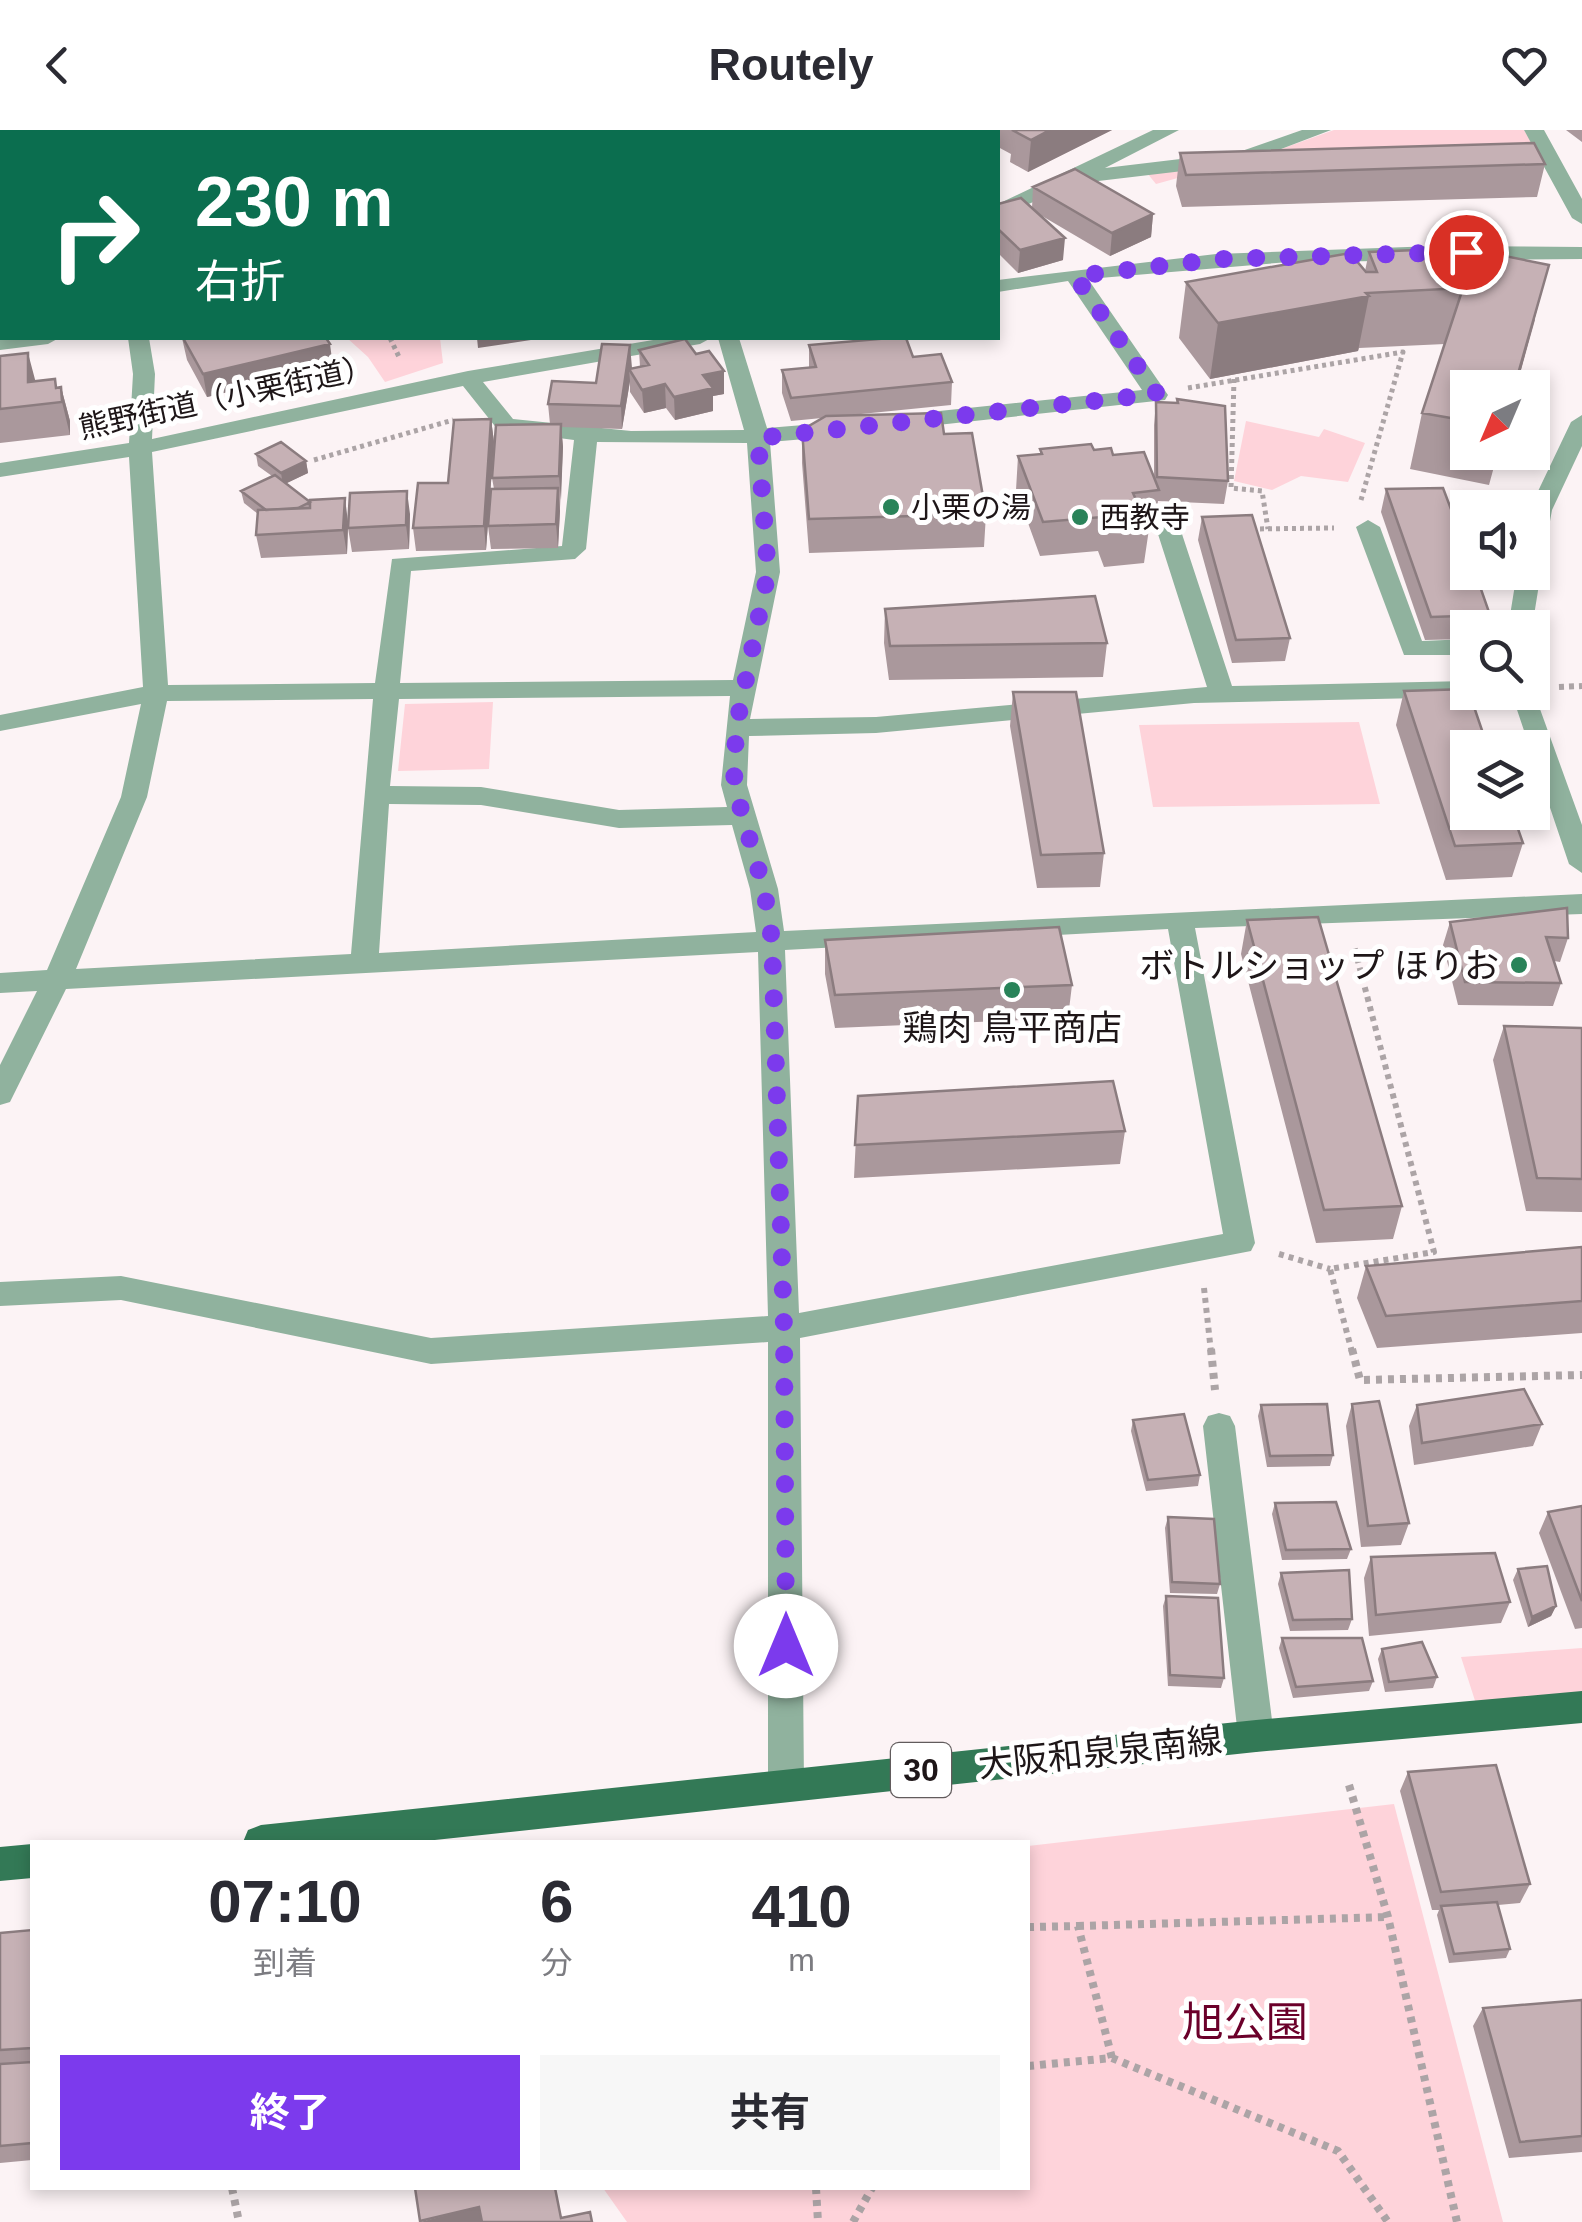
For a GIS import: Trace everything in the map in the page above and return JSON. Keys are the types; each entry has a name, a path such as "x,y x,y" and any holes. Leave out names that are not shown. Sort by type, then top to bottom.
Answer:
{"main road":[{"name":"大阪和泉泉南線","path":"278,1840 1256,1736 1582,1707"},
{"path":"0,1864 30,1861"}],"street":[{"path":"1000,211 1170,130"},
{"path":"1073,178 1242,158 1321,130"},
{"path":"1534,130 1582,218"},
{"path":"1000,286 1220,259 1370,252 1582,253"},
{"path":"468,378 506,424 586,438 758,438 1157,394 1075,276"},
{"path":"0,343 29,340"},
{"path":"0,1094 57,980 134,797 156,693 140,448 144,374 138,340"},
{"name":"熊野街道（小栗街道）","path":"0,470 140,448 468,378 688,340"},
{"path":"730,340 758,438 768,572 736,728 734,785 764,889 772,940 784,1328 786,1784"},
{"path":"1550,490 1582,422"},
{"path":"364,962 376,795 400,564 567,554 574,549 586,438"},
{"path":"1368,527 1413,649 1450,647"},
{"path":"1169,530 1220,688 1218,694"},
{"path":"0,723 156,693 745,688"},
{"path":"736,728 876,725 1218,694 1450,689"},
{"path":"1529,710 1582,864"},
{"path":"376,795 481,796 619,819 741,816"},
{"path":"0,983 1180,919 1582,904"},
{"path":"0,1294 121,1288 431,1351 784,1328 1240,1244 1180,919"},
{"path":"1219,1426 1256,1736"}],"path":[{"path":"1157,394 1404,352 1360,506 1368,527 1248,529"},
{"path":"1234,379 1231,488 1262,491 1268,529"},
{"path":"314,460 492,408"},
{"path":"1240,1244 1330,1269 1434,1252 1346,912"},
{"path":"1200,1249 1219,1426"},
{"path":"1330,1269 1360,1380 1582,1375"},
{"path":"1349,1784 1388,1917 1457,2222"},
{"path":"1030,1927 1388,1917"},
{"path":"1078,1926 1112,2058"},
{"path":"1030,2066 1112,2058 1338,2152 1388,2222"},
{"path":"232,2190 239,2222"},
{"path":"816,2190 818,2222"},
{"path":"852,2222 871,2190"}],"green space":[{"path":"1334,130 1524,130 1542,160 1185,176 1156,184 1147,173 1245,162"},
{"path":"349,340 440,340 443,363 385,382 368,357"},
{"path":"1246,421 1319,437 1324,429 1365,443 1348,482 1301,476 1272,490 1234,481"},
{"path":"493,702 489,769 398,771 405,704"},
{"path":"1359,722 1380,804 1153,807 1139,725"},
{"path":"1582,1648 1582,1699 1477,1707 1461,1657"},
{"name":"旭公園","path":"1394,1804 1503,2222 627,2222 604,2190 1030,2190 1030,1846"}],"building":[{"path":"1012,130 1050,130 1031,140"},
{"path":"1534,143 1545,164 1186,175 1180,153"},
{"path":"1075,169 1153,214 1112,233 1033,187"},
{"path":"1021,198 1065,238 1020,250 1000,231 1000,203"},
{"path":"1465,248 1549,265 1519,370 1450,370 1450,418 1422,413 1463,288 1366,293 1369,296 1218,323 1186,282 1350,253 1366,272 1377,272 1369,252"},
{"path":"184,340 327,340 330,344 203,374"},
{"path":"686,340 696,354 709,351 724,371 703,375 713,388 674,397 665,384 642,390 629,369 649,365 639,350"},
{"path":"907,340 913,357 941,354 952,382 791,398 782,370 816,367 809,345"},
{"path":"602,344 630,345 621,406 548,404 552,381 596,383"},
{"path":"28,353 28,382 55,379 56,388 61,387 62,402 0,409 0,356"},
{"path":"1177,399 1225,406 1228,481 1157,477 1156,402 1178,403"},
{"name":"小栗の湯","path":"941,413 944,434 972,433 986,514 809,519 802,430 826,416"},
{"path":"491,419 484,526 413,528 418,483 448,483 454,420"},
{"path":"561,424 559,476 492,478 496,425"},
{"path":"281,442 306,461 281,473 256,454"},
{"path":"1091,444 1094,450 1111,448 1113,455 1144,452 1159,490 1133,493 1149,529 1108,533 1102,517 1043,522 1018,456 1042,454 1040,449"},
{"path":"275,475 310,502 298,508 266,510 241,491"},
{"path":"558,488 556,524 488,526 491,489"},
{"path":"1443,488 1450,506 1450,590 1481,590 1488,610 1450,610 1450,616 1431,617 1386,489"},
{"path":"407,491 406,525 348,528 350,493"},
{"path":"345,498 343,530 256,535 258,510 310,508 310,500"},
{"path":"1252,515 1290,638 1236,640 1202,517"},
{"path":"1095,596 1107,643 890,646 885,609"},
{"path":"1450,690 1450,710 1475,710 1482,730 1450,730 1450,830 1518,830 1523,843 1455,846 1404,691"},
{"path":"1013,692 1076,692 1104,853 1041,855"},
{"path":"1567,908 1568,938 1546,937 1561,983 1465,982 1450,922"},
{"path":"1318,917 1402,1206 1324,1210 1247,920"},
{"path":"1059,927 1072,985 835,995 825,940"},
{"path":"1504,1026 1582,1028 1582,1179 1537,1178"},
{"path":"1113,1081 1125,1131 855,1145 858,1096"},
{"path":"1582,1247 1582,1301 1386,1316 1366,1266"},
{"path":"1524,1389 1542,1424 1422,1443 1417,1405"},
{"path":"1379,1401 1409,1523 1368,1526 1352,1404"},
{"path":"1327,1404 1333,1455 1270,1456 1261,1405"},
{"path":"1184,1414 1200,1475 1148,1480 1133,1420"},
{"path":"1336,1502 1351,1549 1286,1550 1275,1503"},
{"path":"1582,1506 1582,1601 1548,1512"},
{"path":"1168,1517 1214,1519 1220,1584 1172,1582"},
{"path":"1495,1553 1510,1602 1376,1615 1371,1557"},
{"path":"1547,1566 1556,1606 1532,1617 1518,1569"},
{"path":"1349,1570 1352,1619 1293,1620 1281,1573"},
{"path":"1166,1596 1218,1598 1224,1678 1170,1675"},
{"path":"1282,1638 1362,1638 1373,1681 1296,1687"},
{"path":"1422,1642 1437,1677 1389,1682 1382,1649"},
{"path":"1496,1765 1530,1884 1441,1892 1408,1772"},
{"path":"1497,1902 1510,1949 1454,1954 1441,1906"},
{"path":"30,1930 30,2048 0,2050 0,1933"},
{"path":"1582,2000 1582,2136 1520,2142 1483,2008"},
{"path":"30,2062 30,2143 0,2146 0,2064"},
{"path":"415,2190 555,2190 561,2218 590,2212 592,2222 482,2222 479,2207 420,2221"}],"place":[{"name":"小栗の湯","path":"891,507"},
{"name":"西教寺","path":"1080,517"},
{"name":"ボトルショップ ほりお","path":"1519,965"},
{"name":"鶏肉 鳥平商店","path":"1012,990"}],"route":[{"path":"786,1646 784,1328 772,940 764,889 734,785 736,728 768,572 758,438 1157,394 1075,276 1220,259 1388,251 1466,252"}]}
